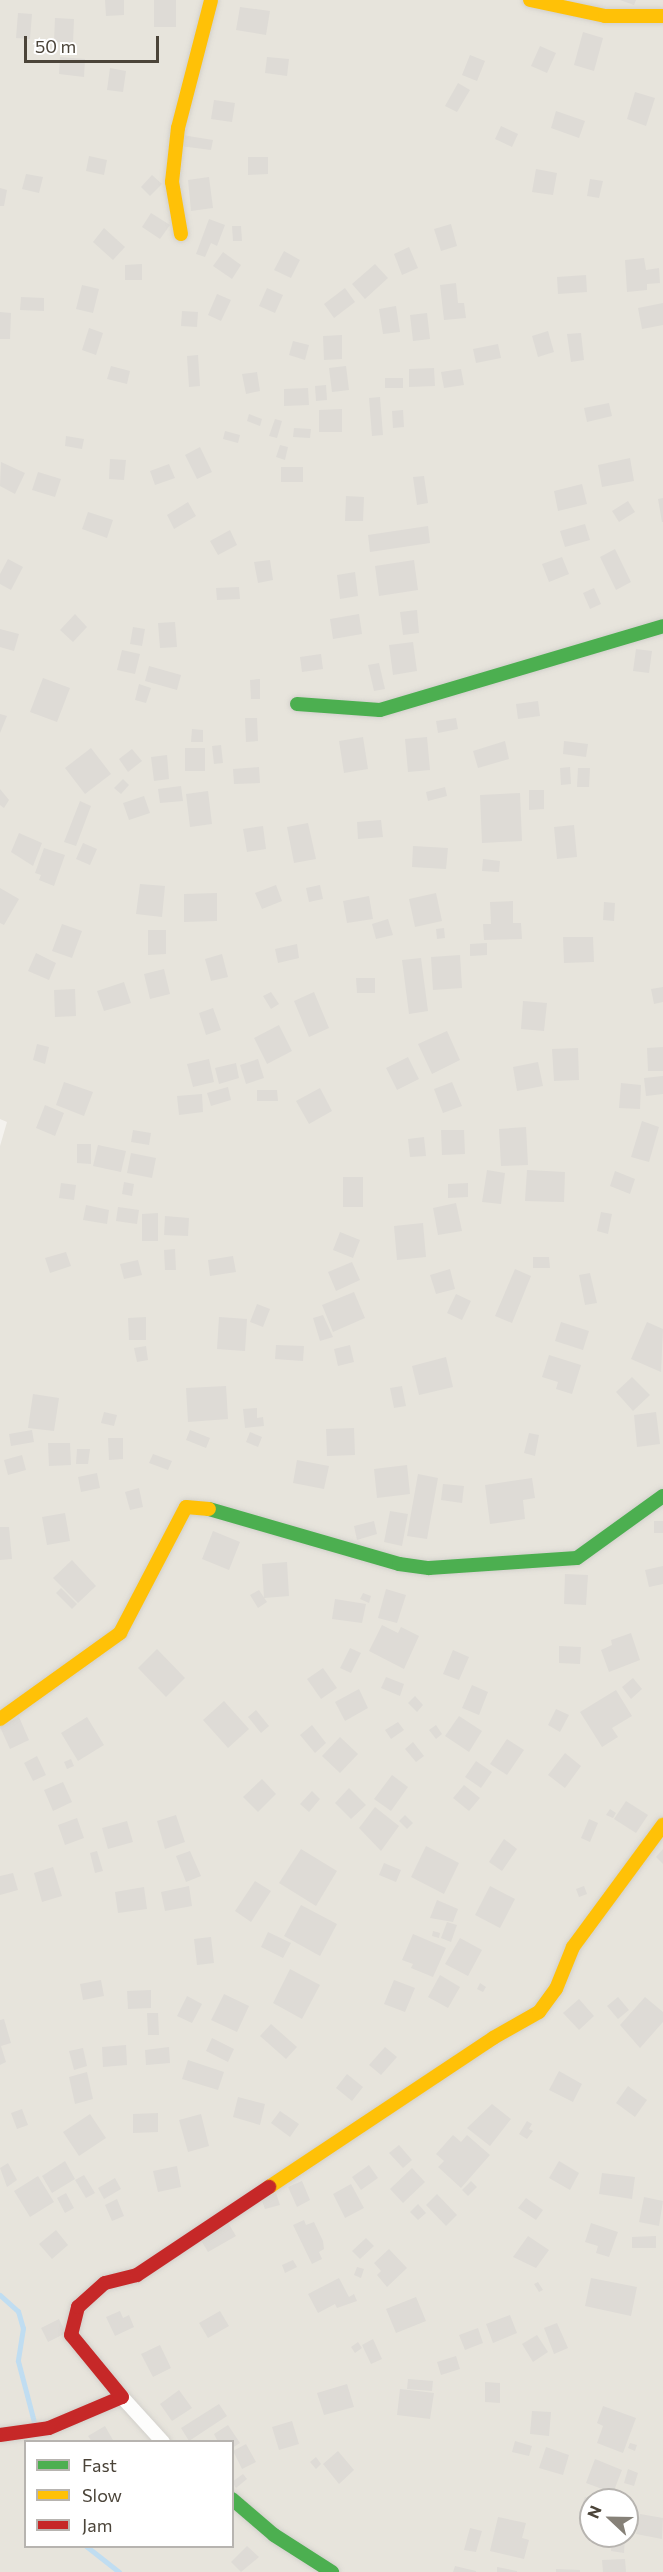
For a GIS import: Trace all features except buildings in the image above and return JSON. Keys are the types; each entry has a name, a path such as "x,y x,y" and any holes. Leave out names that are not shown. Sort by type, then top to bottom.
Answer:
{"street":[{"path":"181,234 172,182 178,128 211,0"},
{"path":"530,0 605,16 663,16"},
{"path":"297,704 380,710 663,626"},
{"path":"0,1719 120,1633 179,1515 194,1505 399,1564 429,1568 577,1558 663,1496"},
{"path":"161,2440 71,2335 78,2307 105,2283 137,2275 493,2038 539,2012 556,1989 573,1947 663,1825"},
{"path":"0,2435 49,2428 100,2409 122,2397"},
{"path":"234,2501 274,2535 332,2572"}],"shaded area":[{"path":"0,0 663,0 663,2572 0,2572 0,1146 7,1122 0,1119"}],"waterway":[{"path":"0,2295 18,2311 23,2328 18,2361 35,2426"},
{"path":"89,2548 119,2572"}],"traffic: fast":[{"path":"297,704 380,710 663,626"},
{"path":"209,1509 399,1564 429,1568 577,1558 663,1496"},
{"path":"234,2501 274,2535 332,2572"}],"traffic: slow":[{"path":"181,234 172,182 178,128 211,0"},
{"path":"530,0 605,16 663,16"},
{"path":"0,1719 120,1633 186,1507 209,1509"},
{"path":"269,2187 493,2038 539,2012 556,1989 573,1947 663,1825"}],"traffic: jam":[{"path":"0,2435 49,2428 122,2397 71,2335 78,2307 105,2283 137,2275 269,2187"}]}
